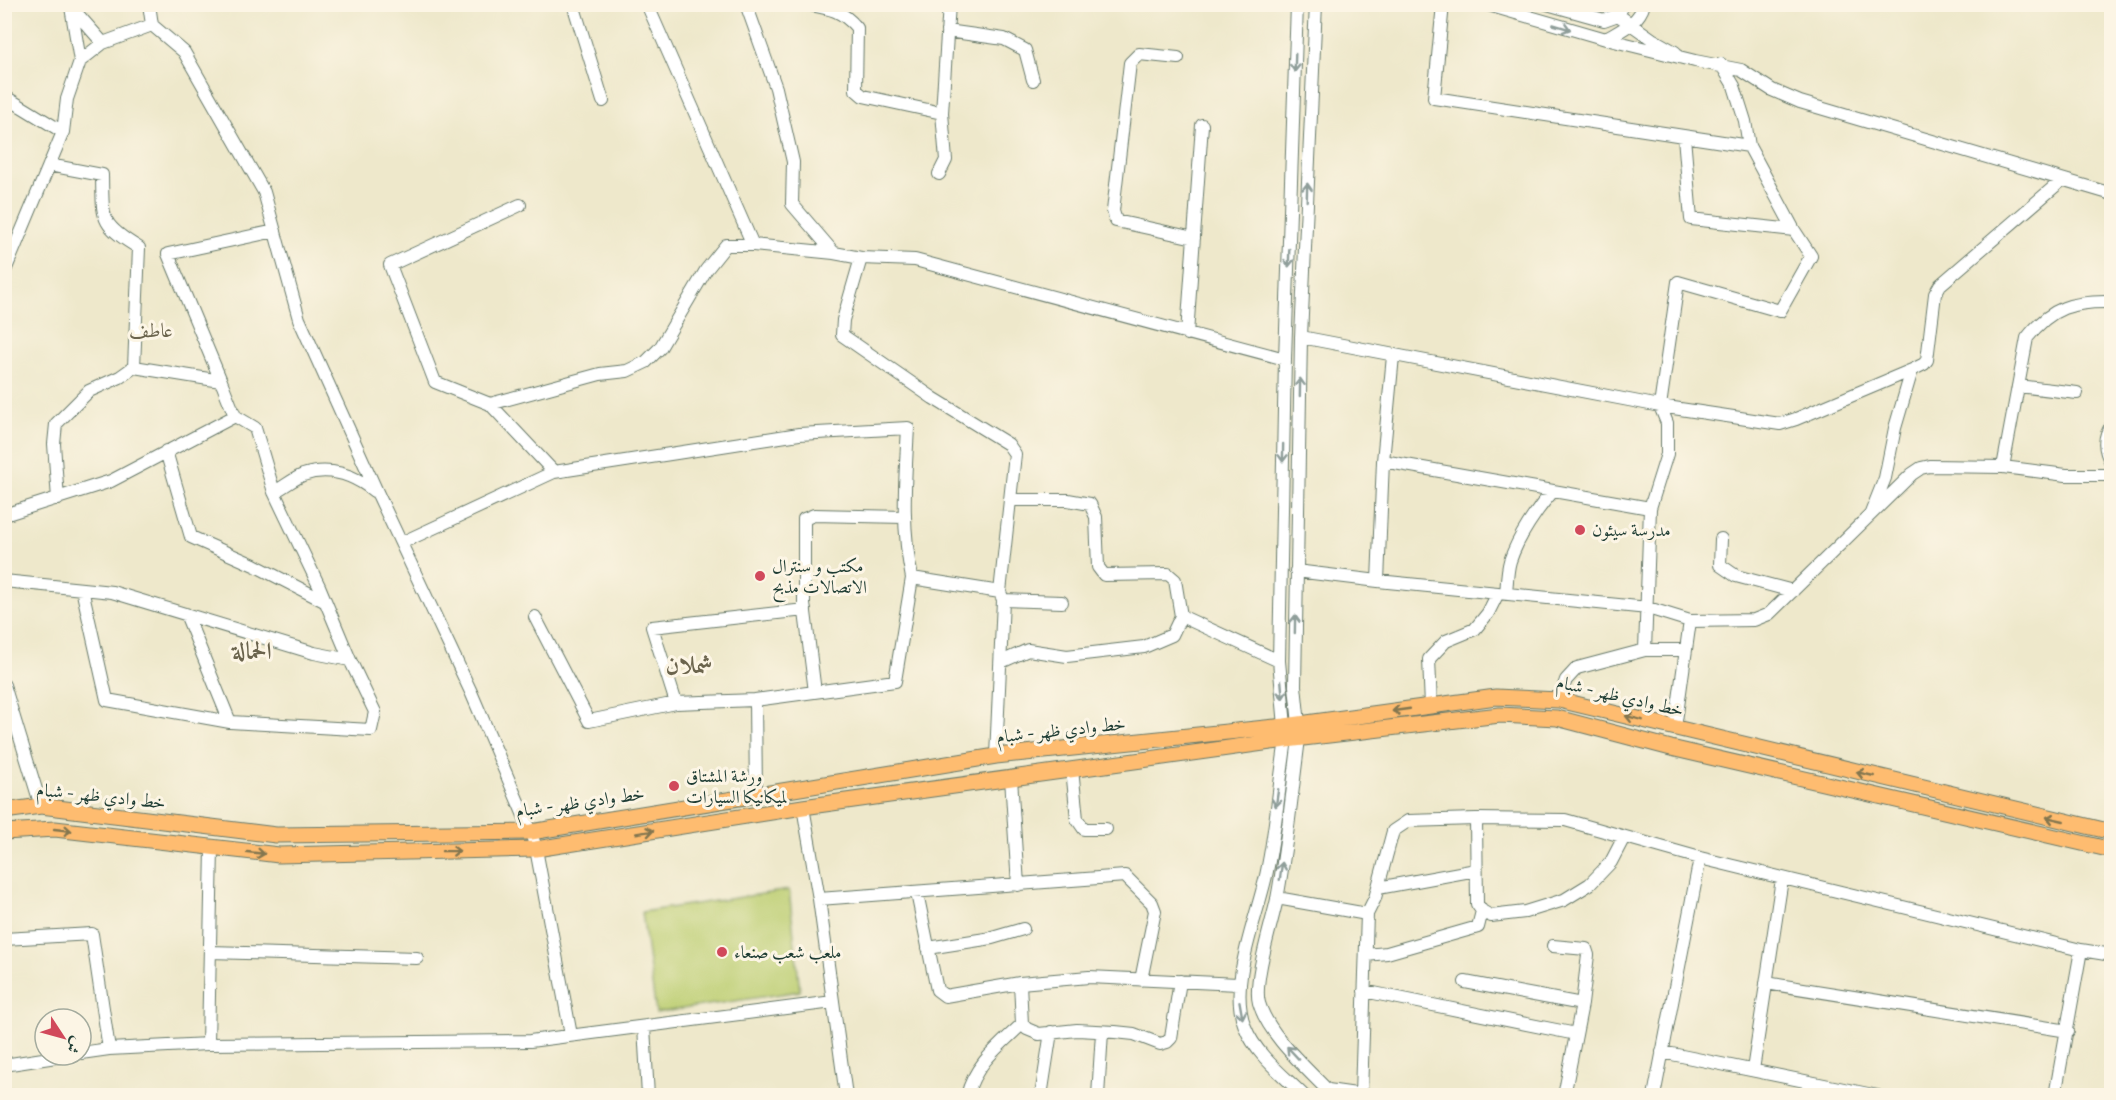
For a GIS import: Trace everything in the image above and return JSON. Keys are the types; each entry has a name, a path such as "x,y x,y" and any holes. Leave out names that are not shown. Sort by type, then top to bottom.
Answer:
{"main road":[{"name":"خط وادي ظهر - شبام","path":"4,832 55,829 279,855 536,849 803,807 1072,770 1431,706 1496,697 1559,700 2112,832"},
{"name":"خط وادي ظهر - شبام","path":"4,811 41,806 276,835 531,832 996,756 1500,715 1557,718 1671,748 2112,850"}],"street":[{"path":"149,4 152,25 184,52 264,192 299,319 376,492 471,692 531,832 571,1035"},
{"path":"573,4 603,101"},
{"path":"648,4 753,245"},
{"path":"746,4 776,88 793,162 792,204 834,253"},
{"path":"805,4 838,12 846,16 857,28 856,90 863,96 942,113"},
{"path":"939,174 946,160 942,113 949,4"},
{"path":"1297,4 1285,359 1279,661 1292,732 1267,871 1238,984 1240,1010 1245,1028 1261,1054 1304,1095"},
{"path":"1316,4 1301,337 1292,732 1277,898 1258,985 1259,1001 1278,1037 1330,1093 1366,1095 1364,991 1367,914 1378,888 1393,831 1408,821 1565,820 1782,879 2112,956"},
{"path":"1443,4 1434,98 1605,122 1684,137 1749,146"},
{"path":"1485,4 1606,39 1741,70 1772,90 1800,102 2061,181 2112,194"},
{"path":"1547,4 1604,20 1621,10 1630,25 1669,49 1695,61"},
{"path":"1606,39 1630,25 1642,13 1644,4"},
{"path":"70,6 103,43"},
{"path":"4,273 63,132 67,99 80,61 70,6"},
{"path":"80,61 103,43 152,25"},
{"path":"947,32 1004,39 1025,50 1034,80"},
{"path":"1178,58 1139,54 1130,63 1113,211 1116,221 1194,237"},
{"path":"1645,650 1650,508 1667,454 1667,423 1660,406 1678,282 1780,310 1811,256 1794,230 1749,146 1745,121 1734,86 1721,64"},
{"path":"4,96 63,132"},
{"path":"1188,334 1202,125"},
{"path":"1684,137 1691,219 1794,230"},
{"path":"49,165 102,176 103,218 115,234 139,248 134,367"},
{"path":"1301,337 1660,406 1780,424 1924,364 1927,360 1935,294 1940,285 2061,181"},
{"path":"520,205 390,265 435,382 490,404 554,472"},
{"path":"82,589 107,700 230,722 370,730 375,712 274,492 255,428 235,416 168,254 275,231"},
{"path":"490,404 600,374 627,371 646,362 660,348 706,270 726,244 834,253 861,258 915,260 1285,359"},
{"path":"861,258 843,320 843,335 933,398 1008,444 1015,454 1002,596 996,756"},
{"path":"2003,467 2027,338 2040,322 2060,309 2091,302 2112,302"},
{"path":"1378,582 1383,461 1393,356"},
{"path":"58,499 54,444 56,424 89,391 120,377 134,367 221,381"},
{"path":"1870,518 1885,478 1895,428 1912,370"},
{"path":"2018,386 2077,393"},
{"path":"4,515 111,481 235,416"},
{"path":"2112,425 2105,441 2105,449 2112,464"},
{"path":"401,543 554,472 799,434 908,428 904,517 906,548 912,578 895,681 755,700 676,703 589,721 535,617"},
{"path":"166,451 191,537 254,565 324,601"},
{"path":"1383,461 1650,508"},
{"path":"1296,571 1378,582 1648,608 1690,621 1761,619 1769,614 1870,518 1912,474 1921,468 1930,466 2003,467 2066,475 2112,475"},
{"path":"274,492 303,476 321,471 336,472 360,480 376,492"},
{"path":"1431,706 1429,659 1446,641 1474,629 1488,613 1502,594 1513,552 1553,491"},
{"path":"1001,662 1028,650 1067,656 1144,647 1172,635 1181,616 1176,580 1168,574 1104,575 1098,567 1096,517 1090,504 1068,500 1011,500"},
{"path":"815,692 805,610 804,519 814,514 904,517"},
{"path":"1721,539 1720,565 1736,576 1793,591"},
{"path":"912,578 1002,596 1062,602"},
{"path":"4,580 112,592 314,653 350,660"},
{"path":"676,703 652,627 805,610"},
{"path":"186,614 230,722"},
{"path":"1181,616 1279,661"},
{"path":"1675,728 1690,621"},
{"path":"1559,700 1566,680 1577,668 1645,650 1686,650"},
{"path":"4,685 41,806"},
{"path":"755,700 756,795"},
{"path":"1072,770 1077,819 1084,829 1106,829"},
{"path":"1011,778 1018,885"},
{"path":"803,807 819,899 846,1095"},
{"path":"1476,819 1477,904 1482,911 1491,916 1525,912 1564,900 1590,885 1611,862 1623,837"},
{"path":"208,1044 212,848"},
{"path":"1654,1095 1700,858"},
{"path":"1378,888 1476,870"},
{"path":"819,899 1125,876 1152,903 1155,910 1141,980"},
{"path":"1753,1070 1782,879"},
{"path":"917,893 937,990 945,996 1020,983 1089,977 1238,984"},
{"path":"1277,898 1367,914"},
{"path":"1366,955 1387,953 1478,927 1482,911"},
{"path":"928,948 992,938 1023,929"},
{"path":"4,939 93,934 109,1049"},
{"path":"1552,946 1586,949 1587,955 1582,1004 1564,1095"},
{"path":"2055,1095 2081,950"},
{"path":"210,952 417,958"},
{"path":"1020,983 1022,1024 1027,1029 1039,1034 1077,1030 1134,1034 1160,1044 1171,1038 1180,981"},
{"path":"1465,982 1582,1004"},
{"path":"1766,983 2068,1031"},
{"path":"1364,991 1576,1034"},
{"path":"93,1051 208,1044 530,1041 833,1002"},
{"path":"967,1095 971,1082 984,1062 1022,1024"},
{"path":"644,1027 648,1095"},
{"path":"1041,1095 1051,1032"},
{"path":"1098,1095 1102,1032"},
{"path":"1662,1052 1878,1095"},
{"path":"4,1065 33,1061"}],"green space":[{"name":"ملعب شعب صنعاء","path":"789,890 800,991 656,1013 642,912"}],"place":[{"name":"مدرسة سيئون","path":"1580,530"},
{"name":"مكتب و سنترال الاتصالات مذبح","path":"760,576"},
{"name":"ورشة المشتاق لميكانيكا السيارات","path":"674,786"},
{"name":"ملعب شعب صنعاء","path":"722,952"}],"district":[{"name":"عاطف","path":"151,330"},
{"name":"الحمالة","path":"252,651"},
{"name":"شملان","path":"689,665"}]}
